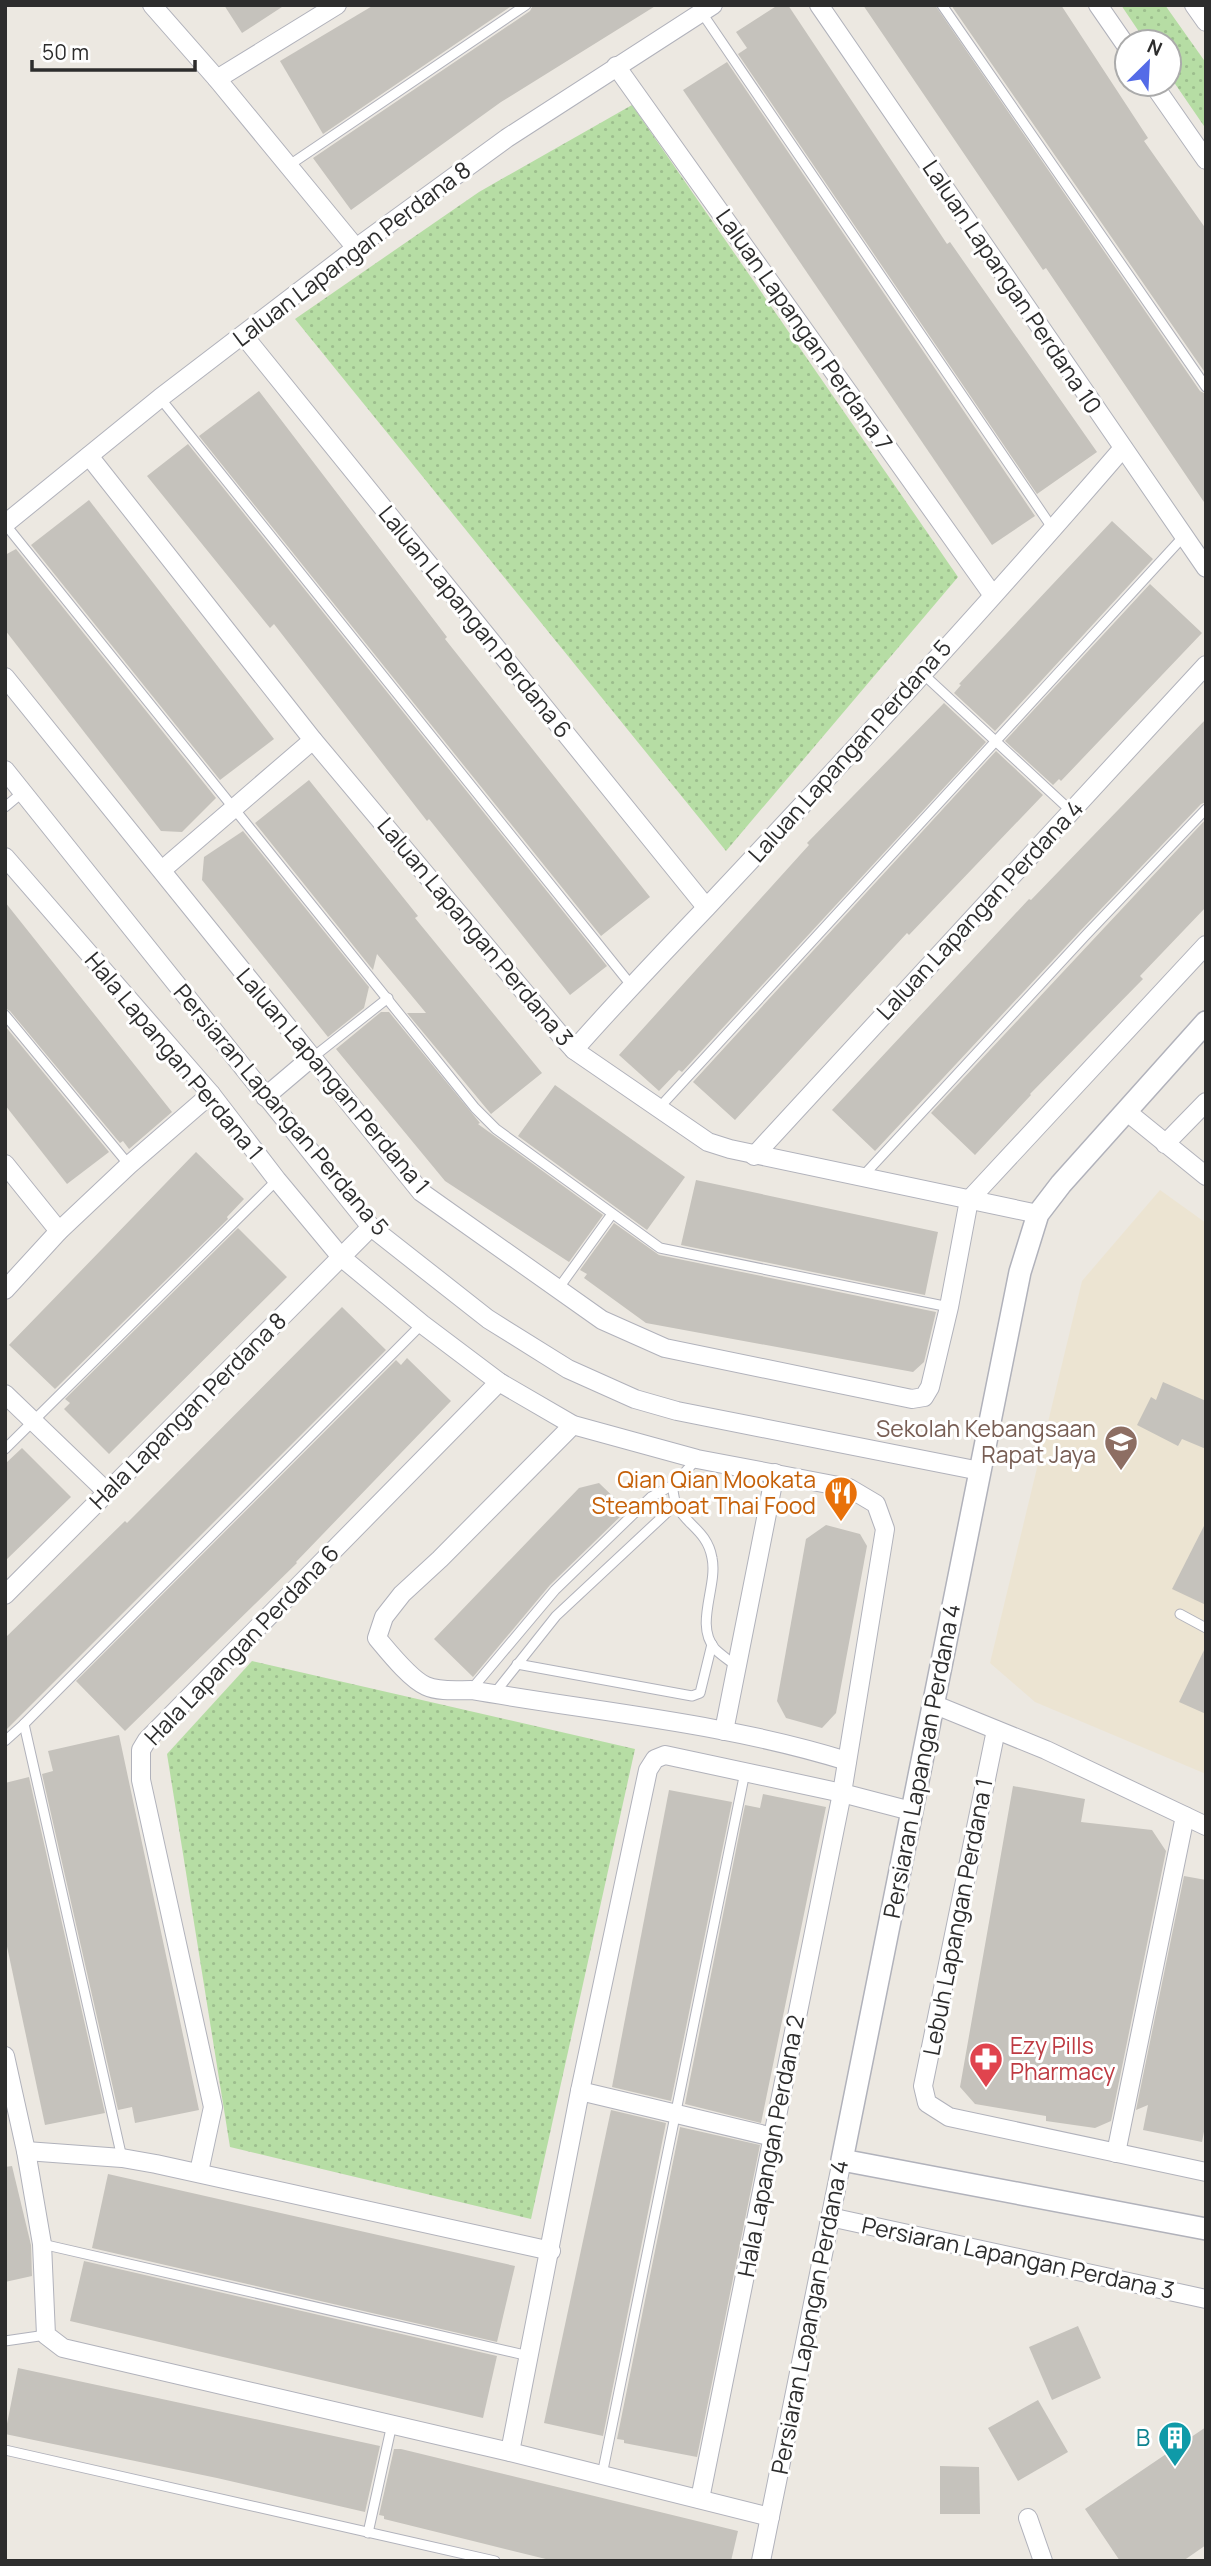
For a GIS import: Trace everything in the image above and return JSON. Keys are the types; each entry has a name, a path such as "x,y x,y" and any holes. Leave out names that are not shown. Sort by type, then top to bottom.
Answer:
{"street":[{"path":"152,5 217,79 356,248"},
{"path":"217,79 337,5"},
{"name":"Laluan Lapangan Perdana 10","path":"820,5 1206,568"},
{"path":"1098,5 1114,28"},
{"path":"1194,5 1206,22"},
{"name":"Laluan Lapangan Perdana 8","path":"5,524 160,398 356,248 507,138 707,9"},
{"name":"Laluan Lapangan Perdana 7","path":"616,66 992,594"},
{"path":"1163,98 1206,160"},
{"name":"Laluan Lapangan Perdana 6","path":"244,336 706,908"},
{"name":"Laluan Lapangan Perdana 5","path":"574,1050 631,985 706,908 922,673 1053,529 1122,448"},
{"name":"Laluan Lapangan Perdana 3","path":"89,456 313,740 574,1050 708,1142 754,1156 1038,1214"},
{"name":"Laluan Lapangan Perdana 4","path":"754,1156 1206,665"},
{"name":"Laluan Lapangan Perdana 1","path":"5,677 421,1192 602,1320 665,1348 912,1399 924,1397 930,1387 949,1307 969,1200"},
{"path":"162,870 313,740"},
{"name":"Persiaran Lapangan Perdana 5","path":"5,769 371,1227 488,1319 568,1369 635,1399 677,1410 980,1471"},
{"name":"Hala Lapangan Perdana 1","path":"5,857 211,1094 341,1257 422,1324 499,1382 573,1425 697,1459"},
{"path":"969,1200 1206,944"},
{"name":"Persiaran Lapangan Perdana 4","path":"761,2561 1020,1272 1038,1214 1206,1022"},
{"path":"265,1097 311,1058"},
{"path":"5,1290 59,1231 129,1165 211,1094"},
{"path":"1166,1144 1206,1102"},
{"path":"1126,1111 1206,1177"},
{"path":"6,1167 59,1231"},
{"name":"Hala Lapangan Perdana 8","path":"5,1595 371,1227"},
{"name":"Hala Lapangan Perdana 6","path":"199,2172 213,2107 141,1780 141,1750 147,1740 499,1382"},
{"path":"5,1394 107,1492"},
{"path":"573,1425 402,1594 384,1616 377,1638 392,1658 425,1686 471,1690 724,1731 847,1761"},
{"name":"Hala Lapangan Perdana 2","path":"697,1459 849,1488 876,1504 885,1529 842,1793 700,2499"},
{"path":"724,1731 775,1473"},
{"path":"933,1704 1046,1750 1206,1826"},
{"name":"Lebuh Lapangan Perdana 1","path":"996,1730 923,2086 927,2103 949,2117 1116,2153"},
{"path":"510,2452 580,2091 648,1770 655,1759 665,1755 842,1793 911,1811"},
{"path":"1185,1816 1116,2153 1206,2172"},
{"path":"5,2056 26,2151 42,2244 46,2335 63,2348 510,2452 770,2516"},
{"path":"580,2091 773,2137"},
{"path":"26,2151 122,2158 199,2172 551,2251"},
{"path":"842,2160 1206,2229"},
{"name":"Persiaran Lapangan Perdana 3","path":"830,2217 1206,2299"},
{"path":"1028,2518 1043,2561"}],"lane":[{"path":"289,166 526,5"},
{"path":"942,5 1206,387"},
{"path":"707,9 1053,529"},
{"path":"160,398 631,985"},
{"path":"5,524 475,1108 496,1129 660,1248 949,1307"},
{"path":"658,1109 1184,536"},
{"path":"922,673 1071,811"},
{"path":"5,807 23,792"},
{"path":"862,1178 1206,809"},
{"path":"311,1058 388,999"},
{"path":"5,1015 129,1165"},
{"path":"5,1449 278,1180"},
{"path":"558,1289 612,1214"},
{"path":"5,1741 422,1324"},
{"path":"471,1690 555,1590 651,1497 673,1485 697,1459"},
{"path":"673,1485 675,1505 708,1540 713,1562 706,1630 714,1648 737,1666"},
{"path":"494,1694 556,1616 675,1505"},
{"path":"1180,1614 1206,1628"},
{"path":"517,1664 692,1696 700,1693 712,1644"},
{"path":"24,1724 122,2158"},
{"path":"601,2475 745,1772"},
{"path":"42,2244 529,2356"},
{"path":"5,2341 46,2335"},
{"path":"368,2533 392,2424"},
{"path":"5,2450 495,2561"}],"shaded area":[{"name":"Sekolah Kebangsaan Rapat Jaya","path":"1160,1190 1206,1223 1206,1774 1035,1702 990,1663 1082,1281"}],"green space":[{"path":"1121,5 1165,5 1181,28 1137,28"},
{"path":"1183,30 1206,63 1206,129 1183,95"},
{"path":"632,105 958,577 726,851 295,319 479,192"},
{"path":"252,1661 635,1749 531,2219 230,2147 167,1754"}],"building":[{"path":"224,5 285,5 242,33"},
{"path":"374,5 513,5 323,134 280,61"},
{"path":"533,5 657,5 501,102 351,210 313,158 530,11"},
{"path":"778,5 788,5 947,244 950,242 1097,452 1037,494 738,54 747,48 736,32"},
{"path":"863,5 935,5 1200,391 1206,394 1206,505 1046,268 1043,270"},
{"path":"951,5 1061,5 1113,84 1113,98 1122,98 1148,138 1144,141 1206,229 1206,374"},
{"path":"727,62 1035,516 992,545 683,90"},
{"path":"259,391 447,637 445,639 650,897 601,936 199,436"},
{"path":"188,444 607,966 570,995 429,819 427,821 274,624 270,628 147,476"},
{"path":"89,500 274,739 220,780 31,545"},
{"path":"1112,521 1153,559 995,731 954,693 961,685 959,684"},
{"path":"16,549 216,798 182,832 161,831 5,630 5,555"},
{"path":"1150,584 1202,633 1061,781 1059,779 1053,785 1005,741"},
{"path":"944,703 986,742 682,1072 679,1070 659,1091 619,1055 809,845 807,843"},
{"path":"1206,719 1206,802 1201,804 1080,931 875,1151 832,1110 1029,899 1031,900"},
{"path":"996,751 1043,795 909,935 907,933 735,1120 693,1082"},
{"path":"309,780 418,916 415,918 542,1073 491,1114 407,1013 426,1013 377,954 373,970 255,823"},
{"path":"1206,819 1206,907 1140,976 1143,979 1030,1094 975,1155 931,1113"},
{"path":"243,831 369,987 364,1008 328,1037 202,880 204,857"},
{"path":"5,902 172,1112 129,1149 123,1141 120,1143 5,1008"},
{"path":"381,1012 389,1012 480,1123 478,1124 603,1215 569,1262 445,1181 336,1049"},
{"path":"5,1026 109,1152 67,1184 5,1105"},
{"path":"555,1085 685,1177 647,1230 518,1136"},
{"path":"196,1152 244,1199 228,1219 55,1389 9,1345"},
{"path":"696,1180 938,1232 925,1295 681,1245"},
{"path":"614,1223 659,1255 936,1312 924,1362 913,1372 646,1323 584,1278 587,1274 580,1270"},
{"path":"238,1228 287,1277 109,1454 64,1409 70,1403 65,1399"},
{"path":"342,1307 386,1350 5,1731 5,1638 125,1521 127,1523"},
{"path":"407,1358 451,1401 297,1563 125,1731 76,1681 396,1360 401,1365"},
{"path":"1163,1382 1206,1401 1206,1449 1182,1439 1178,1446 1137,1425 1151,1397 1156,1400"},
{"path":"22,1448 71,1497 5,1561 5,1464"},
{"path":"599,1483 627,1510 550,1585 473,1677 434,1639 579,1488"},
{"path":"1206,1522 1206,1605 1172,1589"},
{"path":"826,1525 860,1534 867,1546 836,1713 822,1728 786,1718 777,1701 806,1539"},
{"path":"1206,1646 1206,1714 1179,1702"},
{"path":"119,1735 199,2110 135,2123 132,2107 118,2110 42,1774 53,1771 48,1751"},
{"path":"29,1777 105,2113 45,2125 5,1937 5,1783"},
{"path":"1013,1786 1085,1799 1081,1822 1152,1830 1166,1851 1111,2121 1095,2128 1046,2121 1046,2116 975,2104 960,2087"},
{"path":"669,1790 732,1802 671,2101 612,2087"},
{"path":"763,1794 826,1807 761,2123 685,2104 745,1805 760,1808"},
{"path":"1184,1876 1206,1880 1206,2121 1202,2142 1143,2130 1148,2105 1136,2110"},
{"path":"611,2110 666,2123 603,2436 544,2423"},
{"path":"680,2127 760,2145 697,2457 624,2443 624,2440 617,2439"},
{"path":"12,2166 31,2245 32,2276 5,2282 5,2167"},
{"path":"108,2174 515,2266 497,2342 92,2248"},
{"path":"84,2261 497,2356 483,2418 70,2321"},
{"path":"1078,2326 1101,2378 1052,2400 1029,2347"},
{"path":"18,2368 380,2446 365,2512 5,2434"},
{"path":"1038,2400 1068,2452 1018,2481 988,2428"},
{"name":"B","path":"1206,2427 1206,2545 1183,2561 1120,2561 1085,2509"},
{"path":"394,2449 738,2531 731,2561 554,2561 384,2519 384,2516 379,2515"},
{"path":"940,2466 979,2467 980,2514 940,2514"}],"place":[{"name":"Sekolah Kebangsaan Rapat Jaya","path":"1121,1472"},
{"name":"Qian Qian Mookata Steamboat Thai Food","path":"841,1523"},
{"name":"Ezy Pills Pharmacy","path":"986,2089"},
{"name":"B","path":"1175,2468"}]}
